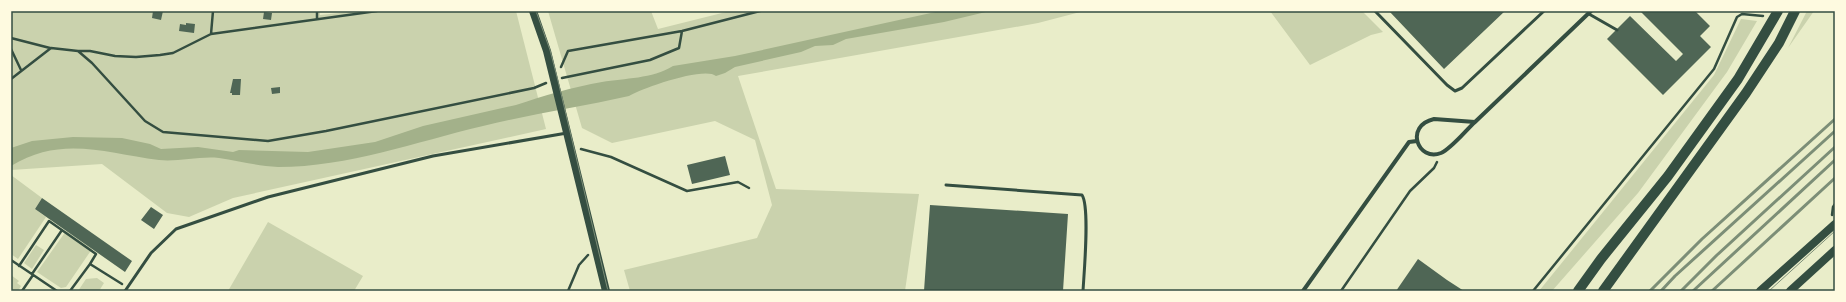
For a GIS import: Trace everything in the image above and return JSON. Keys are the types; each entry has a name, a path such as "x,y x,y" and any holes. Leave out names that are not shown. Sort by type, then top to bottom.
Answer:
{"main road":[{"path":"534,11 558,91 604,289"},
{"path":"1603,291 1746,93 1779,42 1795,11"},
{"path":"1578,291 1601,259 1668,176 1738,79 1777,14"},
{"path":"1760,291 1835,224"},
{"path":"1790,291 1835,250"}],"street":[{"path":"1475,122 1434,119 1426,121 1420,126 1417,133 1417,141 1420,148 1426,152 1434,154 1442,152 1475,122 1590,12"},
{"path":"1303,291 1408,142 1417,141"}],"lane":[{"path":"1375,11 1447,85 1455,91 1462,88 1544,11"},
{"path":"1590,12 1617,30"},
{"path":"126,291 150,253 176,229 268,197 433,156 568,133"},
{"path":"946,185 1082,195 1085,199 1086,215 1083,291"}],"path":[{"path":"211,34 213,11"},
{"path":"317,11 317,19"},
{"path":"11,38 51,48 78,52 90,51 115,56 136,57 173,53 211,34 376,11"},
{"path":"555,80 568,51 682,31 760,11"},
{"path":"1532,291 1714,69 1737,17 1742,14 1777,14"},
{"path":"78,52 92,63 145,121 163,132 268,141 326,131 534,88 555,80 650,60 679,48 682,31"},
{"path":"11,79 51,48"},
{"path":"11,49 21,70"},
{"path":"571,146 611,157 687,191 738,182 749,188"},
{"path":"1342,291 1410,191 1434,168 1442,152"},
{"path":"19,266 49,221 96,254 70,291"},
{"path":"22,291 62,230"},
{"path":"568,291 579,265 595,248"},
{"path":"11,260 57,291"},
{"path":"90,264 128,287"}],"shaded area":[{"path":"11,11 320,11 320,15 358,11 516,11 546,129 233,198 189,217 167,213 102,164 11,170"},
{"path":"548,11 651,11 658,29 730,11 1084,11 1038,23 738,76 776,189 919,194 905,291 630,291 624,270 757,238 772,205 755,140 715,121 612,143 582,128"},
{"path":"940,11 990,11 944,22 846,39 833,45 815,46 801,52 735,67 716,76 710,74 700,74 673,79 636,92 629,96 501,122 382,152 330,163 278,167 256,165 219,158 159,160 102,151 66,149 48,151 30,157 11,166 11,148 32,141 73,137 122,138 150,144 161,149 198,147 233,152 239,150 308,152 375,142 423,126 516,105 580,86 647,76 673,66 735,56"},
{"path":"1270,11 1362,11 1383,32 1371,35 1310,65"},
{"path":"1807,11 1814,11 1788,48"},
{"path":"1741,19 1757,21 1727,72 1638,193 1552,291 1539,291 1714,75"},
{"path":"11,175 42,198 35,209 46,217 18,259 11,254"},
{"path":"268,222 363,276 354,291 228,291"},
{"path":"66,231 92,249 66,287 61,288 37,272"},
{"path":"36,245 44,250 32,269 24,263"},
{"path":"11,275 19,281 17,283 21,286 18,291 11,291"},
{"path":"97,278 104,283 99,291 78,291 86,279"}],"building":[{"path":"153,11 163,11 161,20 152,18"},
{"path":"1389,11 1505,11 1444,69"},
{"path":"1640,11 1695,11 1710,26 1700,36 1711,47 1663,95 1607,39 1630,16 1676,61 1683,54"},
{"path":"264,12 272,13 271,20 263,19"},
{"path":"186,23 195,24 194,33 179,31 180,24 186,25"},
{"path":"233,79 241,79 240,95 232,95 232,93 230,93"},
{"path":"280,87 280,93 272,94 271,88"},
{"path":"725,156 730,175 692,184 687,165"},
{"path":"42,198 132,261 125,272 35,209"},
{"path":"930,205 1068,214 1063,291 924,291"},
{"path":"151,207 163,215 154,229 141,220"},
{"path":"1418,259 1447,280 1464,291 1396,291"}],"tram line":[{"path":"536,11 550,50 558,81 608,291"},
{"path":"1769,291 1835,231"}],"railway":[{"path":"1650,291 1702,239 1835,119"},
{"path":"1661,291 1675,276 1835,131"},
{"path":"1681,291 1717,255 1835,147"},
{"path":"1693,291 1835,160"},
{"path":"1712,291 1835,178"}]}
